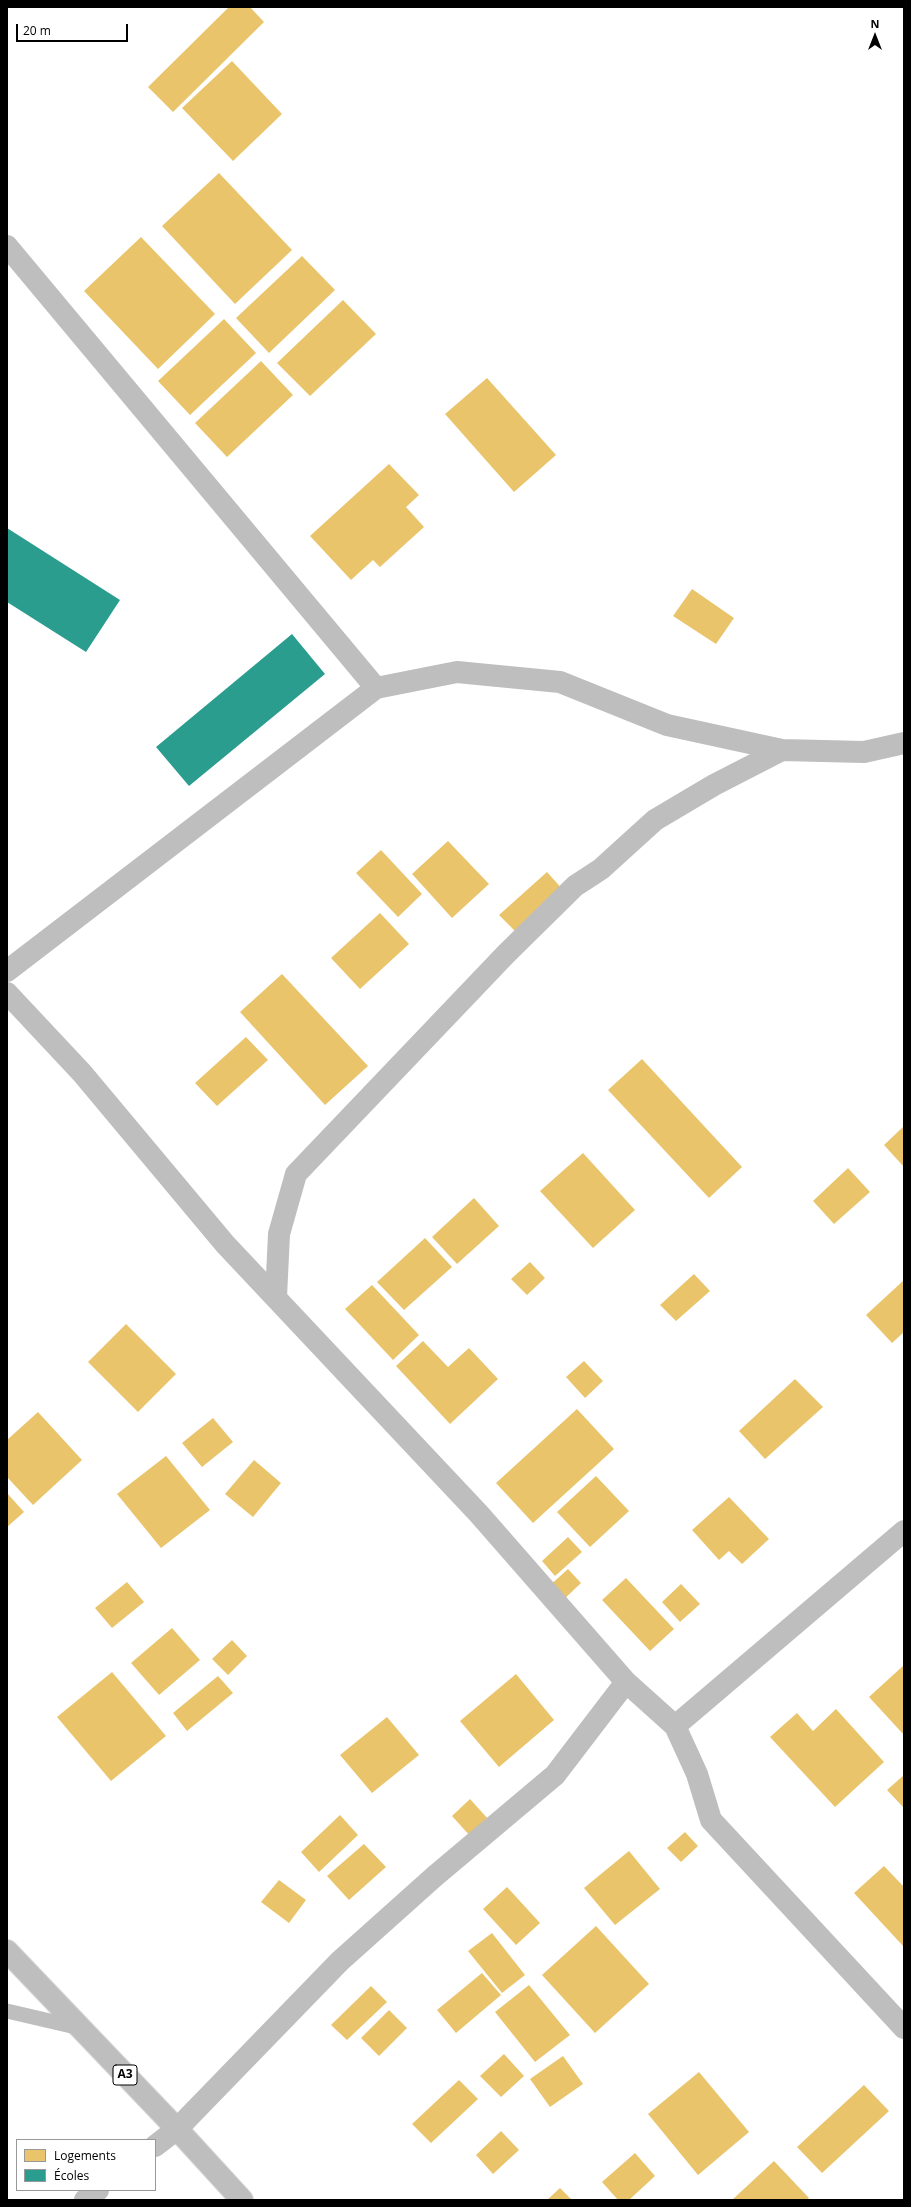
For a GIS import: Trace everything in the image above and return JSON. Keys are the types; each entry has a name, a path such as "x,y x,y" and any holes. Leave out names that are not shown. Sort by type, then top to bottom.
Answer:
{"main road":[{"path":"7,246 376,688"},
{"path":"7,971 376,688 457,672 560,682 667,725 782,750 864,752 904,743"},
{"path":"276,1297 279,1234 296,1174 506,954 575,886 601,869 655,820 714,785 782,750"},
{"path":"7,993 82,1073 225,1244 479,1514 626,1682 675,1726 697,1774 711,1820 904,2028"},
{"path":"675,1726 904,1531"},
{"path":"156,2145 177,2129 340,1961 435,1876 555,1775 626,1682"},
{"name":"A3","path":"7,1951 177,2129 242,2200"},
{"path":"85,2200 97,2191"}],"lane":[{"path":"7,2011 80,2028"}],"building: Logements":[{"path":"229,7 250,7 264,22 173,112 148,87"},
{"path":"232,61 282,114 233,161 182,108"},
{"path":"219,173 292,250 235,304 162,226"},
{"path":"141,237 215,314 158,369 84,291"},
{"path":"302,256 335,290 269,353 236,318"},
{"path":"343,300 376,334 310,396 277,363"},
{"path":"224,319 256,353 190,415 158,381"},
{"path":"261,361 293,395 227,457 195,423"},
{"path":"487,378 556,455 514,492 445,414"},
{"path":"389,464 419,495 406,507 424,527 380,567 373,560 351,580 310,536"},
{"path":"692,589 734,618 716,644 673,616"},
{"path":"448,841 489,884 452,918 412,874"},
{"path":"381,850 422,894 398,917 356,873"},
{"path":"547,872 565,892 519,935 499,915"},
{"path":"380,913 409,944 360,989 331,958"},
{"path":"282,974 368,1066 325,1105 240,1012"},
{"path":"246,1037 268,1060 217,1106 195,1083"},
{"path":"642,1059 742,1167 709,1198 608,1090"},
{"path":"904,1126 904,1167 884,1145"},
{"path":"583,1153 635,1210 593,1248 540,1191"},
{"path":"848,1168 870,1192 834,1224 813,1201"},
{"path":"474,1198 499,1226 457,1264 432,1237"},
{"path":"425,1238 452,1267 404,1310 377,1282"},
{"path":"530,1262 545,1278 527,1295 511,1279"},
{"path":"694,1274 710,1291 676,1321 660,1305"},
{"path":"904,1280 904,1332 892,1343 866,1315"},
{"path":"372,1285 419,1335 393,1360 345,1309"},
{"path":"126,1324 176,1374 138,1412 88,1362"},
{"path":"423,1341 448,1367 469,1348 498,1379 450,1424 396,1366"},
{"path":"584,1361 603,1381 585,1398 566,1377"},
{"path":"795,1379 823,1407 765,1459 739,1431"},
{"path":"577,1409 614,1449 533,1523 496,1483"},
{"path":"38,1412 82,1460 33,1505 7,1477 7,1440"},
{"path":"213,1418 233,1442 202,1467 182,1443"},
{"path":"166,1456 210,1510 161,1548 117,1494"},
{"path":"254,1460 281,1483 253,1517 225,1494"},
{"path":"596,1476 629,1511 590,1547 557,1512"},
{"path":"7,1493 24,1512 7,1527"},
{"path":"729,1497 769,1539 742,1564 729,1551 719,1560 692,1530"},
{"path":"568,1537 582,1552 555,1576 542,1561"},
{"path":"568,1569 581,1583 560,1603 547,1588"},
{"path":"626,1578 674,1629 650,1651 602,1600"},
{"path":"127,1582 144,1602 112,1628 95,1608"},
{"path":"681,1584 700,1604 680,1622 662,1602"},
{"path":"172,1628 200,1660 159,1695 131,1663"},
{"path":"232,1640 247,1656 228,1675 212,1659"},
{"path":"904,1665 904,1735 869,1697"},
{"path":"112,1672 166,1736 111,1781 57,1717"},
{"path":"516,1674 554,1720 499,1767 460,1721"},
{"path":"218,1676 233,1693 187,1731 173,1713"},
{"path":"836,1709 884,1762 835,1807 770,1737 797,1713 813,1731"},
{"path":"387,1717 419,1755 372,1793 340,1755"},
{"path":"904,1775 904,1808 887,1790"},
{"path":"470,1799 489,1820 471,1837 452,1816"},
{"path":"340,1815 358,1835 319,1872 301,1852"},
{"path":"685,1832 698,1846 681,1862 667,1848"},
{"path":"364,1844 386,1867 349,1900 327,1876"},
{"path":"629,1851 660,1889 615,1925 584,1888"},
{"path":"884,1866 904,1887 904,1947 854,1893"},
{"path":"279,1880 306,1900 289,1923 261,1902"},
{"path":"507,1887 540,1923 516,1945 483,1909"},
{"path":"596,1926 649,1984 595,2033 542,1975"},
{"path":"492,1933 525,1975 502,1993 468,1951"},
{"path":"482,1973 501,1995 456,2033 437,2010"},
{"path":"529,1985 570,2035 535,2062 495,2012"},
{"path":"371,1986 387,2002 347,2040 331,2025"},
{"path":"389,2010 407,2028 379,2056 361,2038"},
{"path":"504,2054 524,2076 501,2097 480,2076"},
{"path":"563,2056 583,2084 550,2107 530,2079"},
{"path":"699,2072 749,2132 698,2175 648,2114"},
{"path":"459,2080 478,2099 431,2143 412,2124"},
{"path":"864,2085 889,2111 822,2173 797,2147"},
{"path":"501,2131 519,2150 493,2174 476,2155"},
{"path":"635,2153 655,2176 629,2200 618,2200 602,2182"},
{"path":"774,2161 809,2198 807,2200 732,2200"},
{"path":"560,2188 572,2200 547,2200"}],"building: Écoles":[{"path":"7,528 120,600 86,652 7,602"},
{"path":"292,634 325,674 189,786 156,747"}]}
